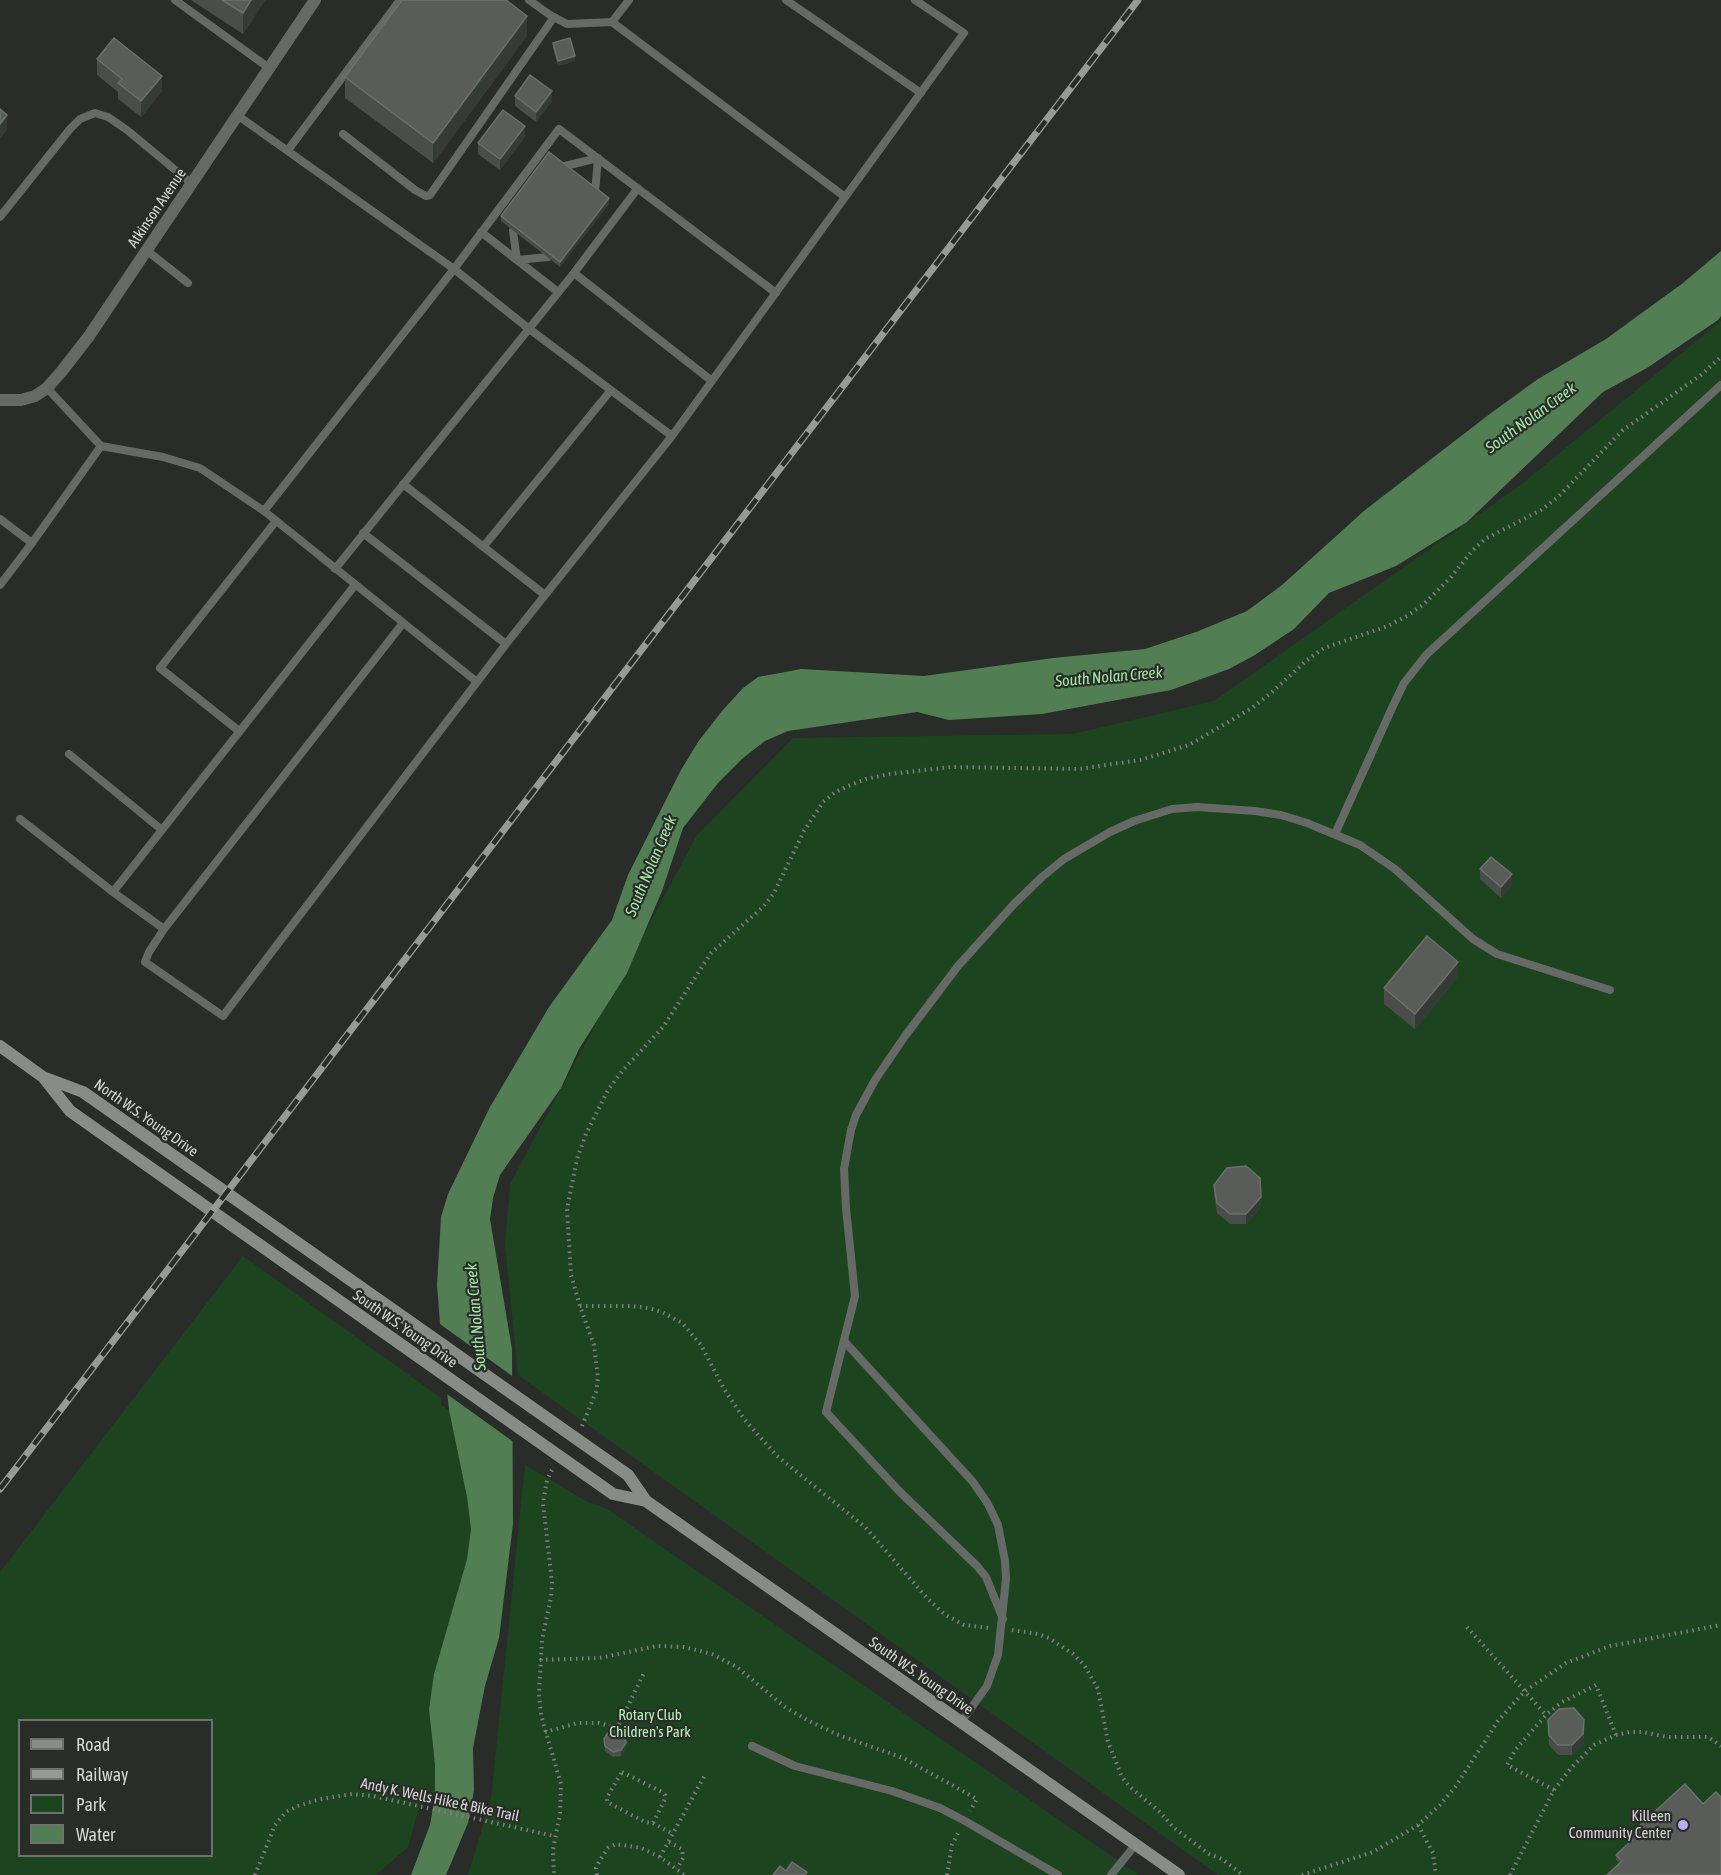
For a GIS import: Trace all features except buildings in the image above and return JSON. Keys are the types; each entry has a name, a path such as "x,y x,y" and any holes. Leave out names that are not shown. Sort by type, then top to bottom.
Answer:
{"main road":[{"name":"North W.S. Young Drive","path":"0,1046 43,1077 83,1092 226,1194"},
{"name":"North W.S. Young Drive","path":"43,1077 70,1111 212,1211"},
{"name":"South W.S. Young Drive","path":"226,1194 628,1475 645,1501 1179,1875"},
{"name":"South W.S. Young Drive","path":"212,1211 613,1494 645,1501"}],"street":[{"name":"Atkinson Avenue","path":"0,400 21,400 35,396 47,388 89,336 315,0"}],"lane":[{"path":"175,0 268,68"},
{"path":"288,150 400,0"},
{"path":"529,0 567,24 612,22 845,197"},
{"path":"612,22 629,0"},
{"path":"786,0 921,93"},
{"path":"403,623 148,952 146,962 223,1016 506,644 672,436 964,33 915,0"},
{"path":"342,134 415,190 426,196 430,195 554,17"},
{"path":"0,217 70,129 80,119 95,112 108,117 127,130 191,183"},
{"path":"237,115 454,268 528,328 672,436"},
{"path":"264,511 454,268 559,129 776,293"},
{"path":"561,167 598,158"},
{"path":"595,193 598,158"},
{"path":"335,569 574,273 638,188"},
{"path":"513,231 517,260"},
{"path":"481,232 558,292"},
{"path":"146,250 188,283"},
{"path":"517,260 548,257"},
{"path":"574,273 712,381"},
{"path":"1335,834 1404,684 1427,654 1721,385"},
{"path":"47,388 101,446 200,468 264,511 477,682"},
{"path":"484,546 610,390"},
{"path":"0,585 101,446"},
{"path":"403,484 545,595"},
{"path":"0,519 32,543"},
{"path":"239,731 160,668 276,521"},
{"path":"363,533 506,644"},
{"path":"113,892 355,585"},
{"path":"69,754 162,830"},
{"path":"1003,1619 986,1577 977,1566 899,1491 826,1412 855,1296 844,1169 856,1115 875,1080 905,1036 958,966 1014,904 1042,877 1086,845 1134,821 1172,809 1197,807 1255,811 1281,815 1360,845 1395,869 1484,948 1610,990"},
{"path":"20,819 164,929"},
{"path":"844,1341 973,1482 988,1504 998,1525 1005,1561 1003,1619 999,1649 994,1671 987,1686 961,1722"},
{"path":"752,1746 795,1766 892,1791 924,1802 965,1821 1058,1875"},
{"path":"1111,1875 1136,1844"}],"path":[{"path":"580,1306 623,1305 648,1308 662,1312 682,1323 702,1345 724,1389 744,1419 777,1456 865,1527 927,1598 944,1614 964,1625 992,1628"},
{"path":"1302,1875 1373,1852 1418,1825 1456,1786 1498,1721 1525,1691 1566,1663 1610,1646 1721,1625"},
{"path":"1467,1627 1546,1715"},
{"path":"1012,1630 1049,1638 1073,1654 1084,1665 1098,1689 1108,1742 1117,1769 1129,1786 1161,1813 1173,1827 1209,1854 1222,1858 1243,1875"},
{"path":"540,1660 599,1658 657,1646 684,1647 712,1654 737,1667 785,1707 807,1720 836,1734 903,1758 977,1799 970,1812"},
{"path":"546,1732 578,1723 599,1723 617,1728 645,1673"},
{"path":"1554,1790 1507,1765 1516,1749 1546,1715 1571,1697 1596,1685 1616,1735"},
{"path":"1510,1875 1554,1790 1571,1768 1594,1745 1616,1735 1643,1732 1667,1737 1708,1737 1721,1746"},
{"path":"653,1823 665,1795 625,1772 620,1773 607,1797 607,1802 674,1834"},
{"path":"660,1857 705,1775"},
{"name":"Andy K. Wells Hike & Bike Trail","path":"255,1875 275,1825 286,1812 320,1798 352,1794 373,1796 554,1836"},
{"path":"1418,1825 1433,1853 1436,1875"},
{"path":"947,1875 952,1845 960,1830"},
{"path":"669,1842 682,1849 683,1858 677,1869"},
{"path":"597,1875 596,1868 600,1860 612,1845 616,1844 642,1848 660,1857 684,1875"}],"green space":[{"path":"1721,321 1721,1875 1218,1875 518,1375 505,1244 510,1184 697,835 793,738 1073,734 1214,701 1519,486"},
{"path":"243,1256 441,1398 441,1405 449,1410 467,1497 471,1529 467,1559 434,1674 429,1709 435,1765 435,1796 423,1794 408,1847 376,1875 0,1875 0,1572"},
{"name":"Rotary Club Children's Park","path":"525,1465 586,1501 607,1509 1139,1875 468,1875 491,1799"}],"water":[{"name":"South Nolan Creek","path":"1721,251 1721,316 1718,320 1647,368 1603,392 1467,522 1396,566 1329,593 1294,629 1229,669 1171,690 1042,714 949,720 917,712 788,731 765,741 743,758 718,783 683,828 662,891 627,973 579,1049 561,1088 500,1175 493,1198 490,1219 512,1349 513,1524 499,1638 485,1686 473,1748 474,1790 468,1823 446,1875 411,1875 430,1825 435,1796 435,1765 429,1709 434,1674 467,1559 471,1529 467,1497 449,1410 441,1336 437,1285 441,1217 448,1194 490,1107 549,1007 612,920 628,875 681,770 698,742 722,711 743,688 758,677 801,669 924,676 1053,658 1145,649 1196,632 1247,611 1282,585 1365,510 1491,413 1538,379 1606,339 1683,283"}],"pier":[{"path":"437,1322 515,1378 515,1443 444,1392"}],"railway":[{"path":"0,1489 1138,0"}],"place":[{"name":"Killeen Community Center","path":"1683,1825"}]}
